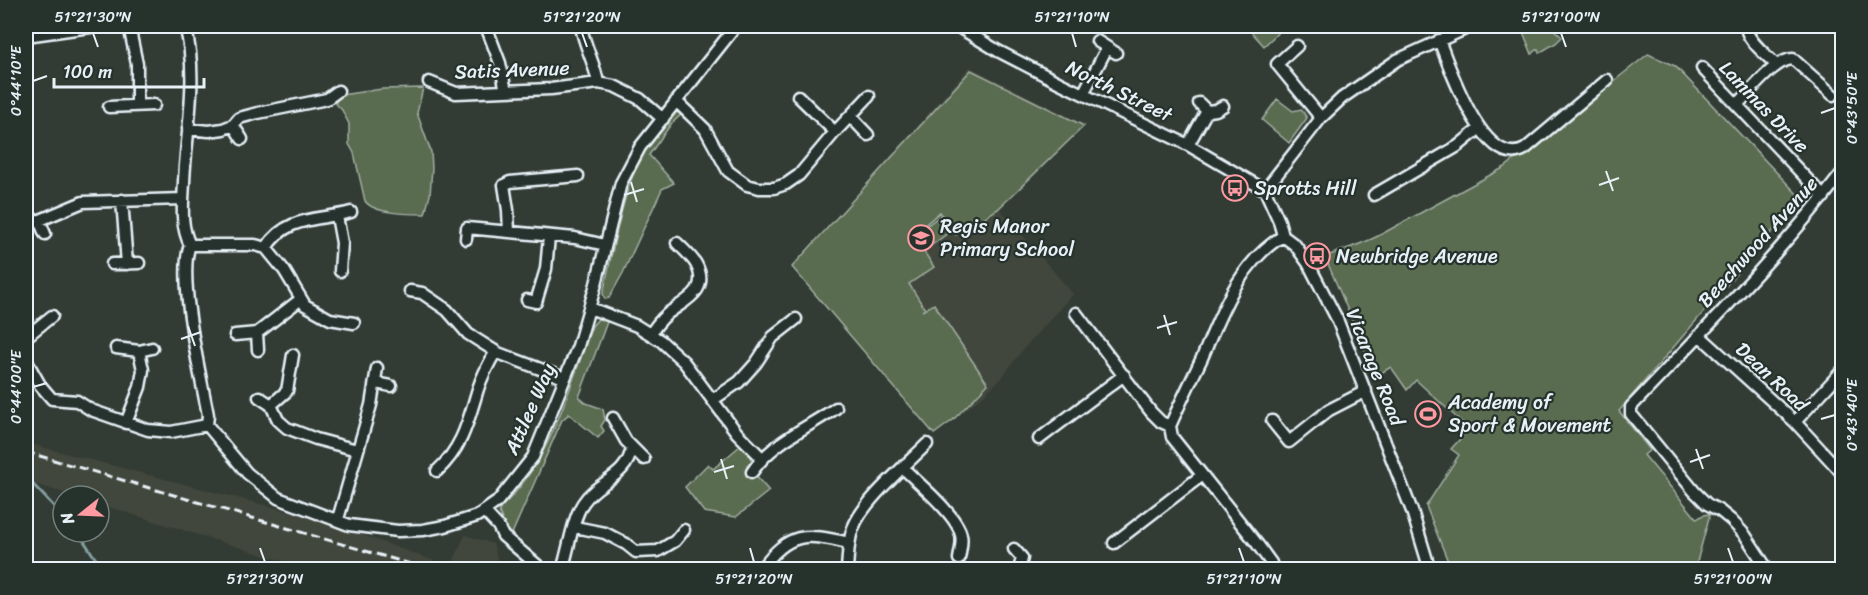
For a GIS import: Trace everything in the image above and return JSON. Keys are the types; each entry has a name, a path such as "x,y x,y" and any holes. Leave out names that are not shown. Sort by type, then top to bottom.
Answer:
{"street":[{"path":"26,36 48,31 97,26"},
{"path":"129,26 137,64 137,105"},
{"path":"26,360 40,386 52,399 77,401 91,410 148,430 171,432 207,425 208,415 185,270 186,255 190,245 183,225 192,80 186,28 203,26"},
{"path":"486,26 500,63 506,91"},
{"name":"Attlee Way","path":"207,425 247,473 278,498 327,518 338,519 358,527 398,531 423,530 445,526 477,516 484,511 507,491 532,457 578,346 590,308 621,183 640,147 736,26"},
{"name":"North Street","path":"957,26 998,51 1188,145 1265,190"},
{"path":"1265,190 1321,118 1342,98 1407,54 1472,26"},
{"path":"1746,26 1750,37 1776,65"},
{"name":"Satis Avenue","path":"581,27 585,45 596,69 598,83"},
{"path":"1439,40 1464,100 1480,128 1489,139 1508,152 1520,152 1607,80"},
{"path":"1083,94 1112,51 1097,41"},
{"path":"1297,46 1277,64 1321,118"},
{"path":"1737,105 1776,65 1786,59 1793,59 1833,95"},
{"name":"Lammas Drive","path":"1702,68 1824,197"},
{"name":"Satis Avenue","path":"429,82 456,93 551,89 598,83 629,92 663,119"},
{"path":"188,129 210,131 233,125 239,118 327,99 338,91"},
{"path":"798,96 835,132"},
{"path":"676,101 705,129 728,171 747,185 774,188 786,184 799,175 869,96"},
{"path":"109,107 154,105"},
{"path":"1188,145 1203,107 1216,110 1222,106"},
{"path":"851,117 868,135"},
{"path":"233,125 242,140"},
{"path":"1374,195 1458,146 1480,128"},
{"name":"Beechwood Avenue","path":"1768,570 1745,535 1726,516 1707,504 1694,491 1631,414 1631,407 1824,197 1842,173"},
{"path":"508,232 508,210 504,185 510,182 578,176"},
{"name":"Vicarage Road","path":"1265,190 1283,236 1300,251 1337,319 1412,511 1430,570"},
{"path":"26,226 83,202 183,199"},
{"path":"122,200 127,264"},
{"path":"266,248 277,234 294,223 351,212"},
{"path":"337,216 342,243 340,271"},
{"path":"39,220 45,234"},
{"path":"466,239 467,228 575,238 605,245"},
{"path":"1274,570 1258,545 1172,437 1170,426 1241,276 1266,248 1283,236"},
{"path":"526,300 536,302 546,269 549,237"},
{"path":"651,333 659,321 691,298 699,288 700,277 696,264 677,243"},
{"path":"190,245 266,248 311,310 330,319 354,323"},
{"path":"112,264 139,263"},
{"path":"410,291 423,293 447,310 468,334 496,351 564,378"},
{"path":"235,335 257,333 301,299"},
{"path":"590,308 651,333 684,362 714,399 737,433 762,458"},
{"path":"1076,313 1151,412 1161,422 1170,426"},
{"path":"26,337 52,316"},
{"path":"714,399 744,377 773,337 796,320"},
{"path":"257,333 258,350"},
{"name":"Dean Road","path":"1699,335 1795,422 1842,473"},
{"path":"116,348 139,351 152,348"},
{"path":"126,423 140,387 143,370 139,351"},
{"path":"437,471 454,462 466,431 478,387 496,351"},
{"path":"271,405 287,391 293,355"},
{"path":"338,519 376,383 377,368"},
{"path":"1795,422 1842,371"},
{"path":"1039,439 1124,375"},
{"path":"376,383 391,386"},
{"path":"1272,421 1289,442 1315,419 1346,400 1366,392"},
{"path":"259,397 271,405 278,420 287,428 357,450"},
{"path":"752,472 762,458 836,408"},
{"path":"613,418 632,448 644,459"},
{"path":"847,570 853,527 863,511 927,444"},
{"path":"562,570 582,504 593,491 608,482 629,461 632,448"},
{"path":"903,468 940,504 958,528 961,535 959,559"},
{"path":"1113,543 1201,476"},
{"path":"584,483 593,491"},
{"path":"484,511 498,526 503,536 543,570"},
{"path":"575,527 604,533 636,552 658,551 675,541 684,530"},
{"path":"760,570 775,552 793,539 809,535 849,543"},
{"path":"1014,549 1022,558 1019,570"}],"shaded area":[{"name":"Regis Manor Primary School","path":"970,67 1086,125 1000,209 1073,294 1025,347 1002,377 984,395 935,435 792,267"},
{"path":"26,443 321,520 451,567 465,535 493,544 500,569 309,569 111,508 111,484 51,484 51,489 26,481"}],"green space":[{"path":"1246,26 1285,26 1264,46"},
{"path":"1533,26 1550,26 1562,37 1539,53 1538,49 1532,54 1523,32 1533,29"},
{"path":"1648,54 1675,66 1801,198 1619,411 1650,450 1644,455 1697,519 1710,514 1695,569 1451,569 1426,506 1459,455 1451,449 1469,429 1416,380 1407,390 1391,367 1376,376 1325,257 1378,236 1505,167"},
{"name":"Regis Manor Primary School","path":"971,70 1084,126 998,209 956,235 952,230 928,248 917,233 941,215 949,226 940,212 913,235 934,267 909,284 925,309 922,311 934,304 988,384 953,420 934,434 792,267"},
{"path":"423,88 417,113 431,152 432,168 430,195 425,214 376,209 365,201 354,153 349,144 349,124 342,110 335,103 341,95 382,89"},
{"path":"1277,99 1293,111 1301,109 1307,118 1289,143 1262,120"},
{"path":"678,109 683,113 671,124 649,155 674,183 662,189 623,273 609,298 605,299 603,294 621,212 631,180 645,150"},
{"path":"598,319 605,319 607,322 579,397 586,403 603,409 605,420 601,426 604,431 598,438 569,414 562,420 511,536 499,512 501,507 533,469 546,446 557,423 592,326"},
{"path":"741,445 753,460 747,466 769,491 736,517 704,512 685,487 708,464 713,469"}],"waterway":[{"path":"26,477 51,503"},
{"path":"86,544 103,570"}],"railway":[{"path":"26,452 431,570"}],"place":[{"name":"Sprotts Hill","path":"1235,188"},
{"name":"Regis Manor Primary School","path":"921,238"},
{"name":"Newbridge Avenue","path":"1317,256"},
{"name":"Academy of Sport & Movement","path":"1428,414"}]}
